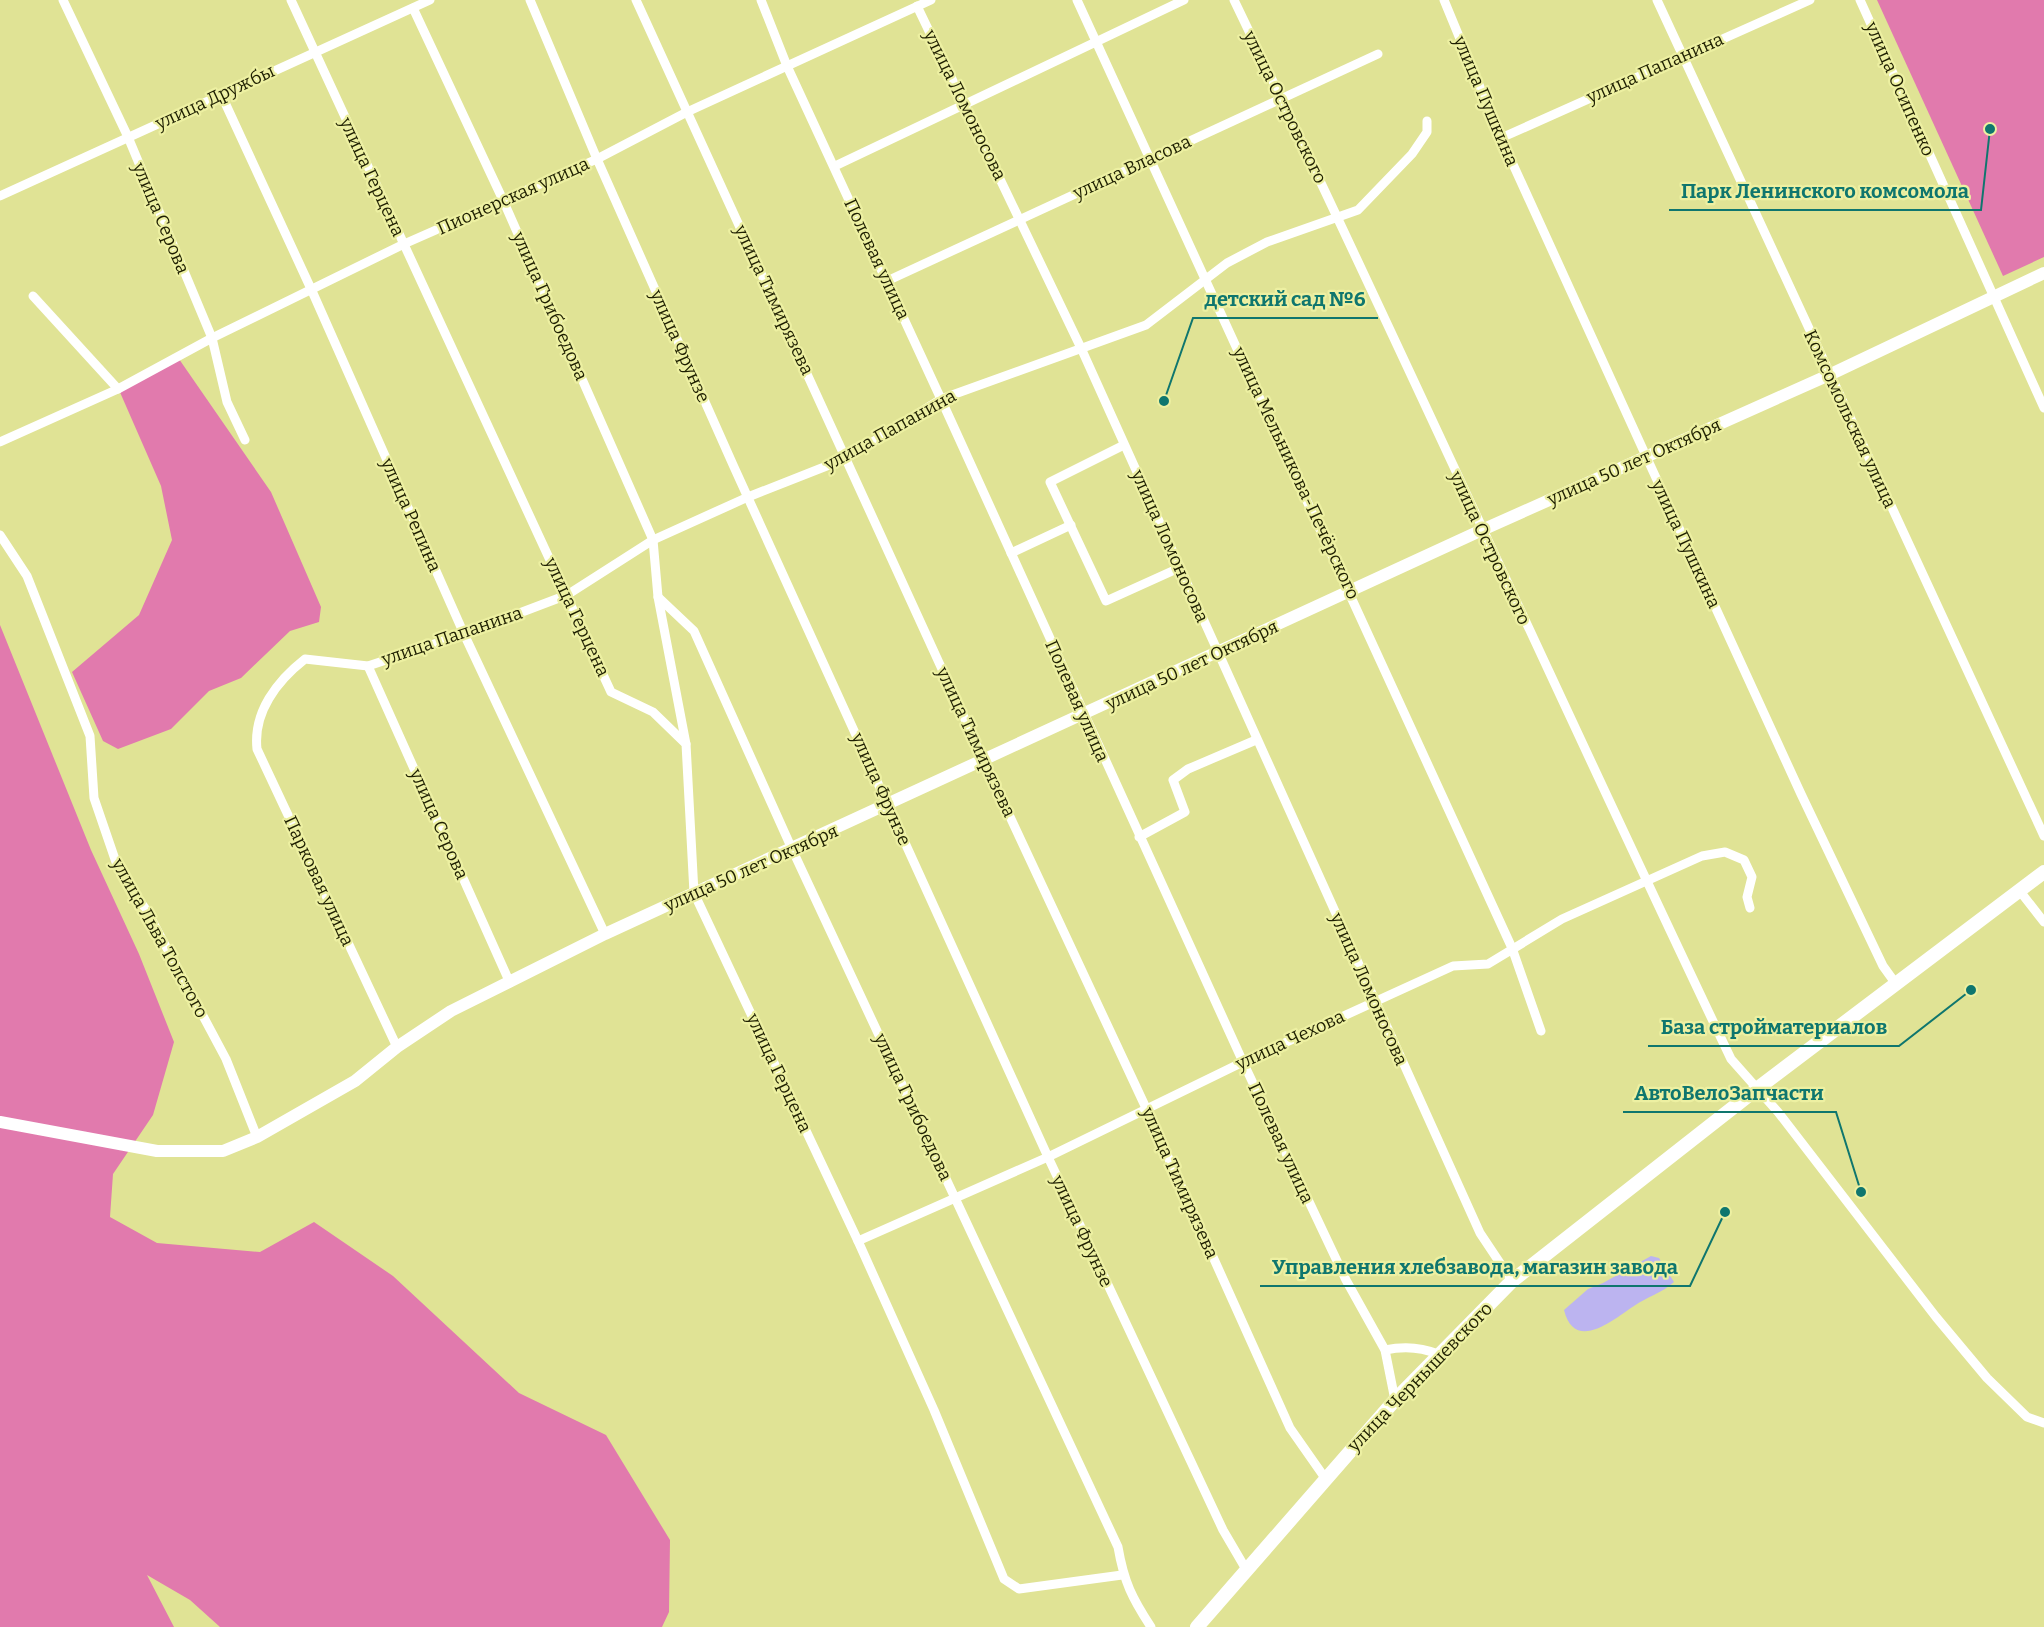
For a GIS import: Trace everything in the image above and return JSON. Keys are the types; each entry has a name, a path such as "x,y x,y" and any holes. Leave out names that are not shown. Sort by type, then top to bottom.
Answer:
{"main road":[{"name":"улица Чернышевского","path":"1197,1627 1395,1400 1512,1281 1758,1088 2044,872"}],"street":[{"name":"улица Серова","path":"63,0 128,137 212,338 227,402 245,440"},
{"name":"улица Герцена","path":"291,0 611,692 653,712 686,744 694,892 858,1241 934,1410 1004,1580 1018,1589 1122,1575"},
{"name":"улица Дружбы","path":"0,195 430,0"},
{"name":"улица Фрунзе","path":"530,0 597,159 748,497 1048,1157 1223,1530 1247,1571"},
{"name":"улица Тимирязева","path":"636,0 984,761 1146,1108 1290,1428 1325,1478"},
{"name":"Полевая улица","path":"761,0 787,66 835,166 1139,837 1346,1280 1385,1350 1395,1400"},
{"name":"Пионерская улица","path":"0,442 118,388 212,338 404,244 597,159 687,112 931,0"},
{"name":"улица Мельникова-Печёрского","path":"1077,0 1208,280 1512,948 1541,1032"},
{"path":"835,166 1184,0"},
{"name":"улица Островского","path":"1234,0 1339,219 1646,882 1731,1059 1758,1088 1987,1378 2027,1417 2044,1423"},
{"name":"улица Пушкина","path":"1444,0 1501,138 1801,794 1883,966 1896,984"},
{"name":"Комсомольская улица","path":"1657,0 2044,836"},
{"name":"улица Папанина","path":"1501,138 1810,0"},
{"name":"улица Осипенко","path":"1860,0 2044,408"},
{"name":"улица Ломоносова","path":"917,6 1081,348 1480,1233 1512,1281"},
{"name":"улица Грибоедова","path":"412,8 503,200 653,540 658,597 686,744"},
{"name":"улица Власова","path":"887,281 1378,54"},
{"name":"улица Репина","path":"221,94 312,291 464,634 605,934"},
{"name":"улица Папанина","path":"261,712 283,676 305,659 368,666 464,634 567,595 653,540 748,497 847,458 941,399 1146,325 1208,280 1227,263 1267,242 1313,225 1339,219 1358,210 1412,154 1427,132 1427,121"},
{"name":"улица 50 лет Октября","path":"0,1122 157,1151 223,1151 257,1137 355,1081 397,1047 451,1011 605,934 1482,530 1829,375 2044,273"},
{"path":"33,296 118,388"},
{"path":"1124,445 1050,482 1106,601 1179,568"},
{"path":"1011,553 1071,525"},
{"name":"улица Льва Толстого","path":"0,535 27,576 90,736 94,798 119,871 147,911 226,1059 257,1137"},
{"name":"улица Грибоедова","path":"658,597 694,631 792,849 1118,1547 1122,1575 1129,1594 1151,1627"},
{"name":"улица Серова","path":"368,666 510,983"},
{"name":"Парковая улица","path":"261,712 255,736 256,750 397,1047"},
{"path":"1139,837 1185,812 1173,780 1188,769 1256,740"},
{"name":"улица Чехова","path":"858,1241 1048,1157 1243,1062 1453,966 1488,964 1562,919 1702,856 1725,852 1744,860 1752,877 1747,897 1750,908"},
{"path":"2019,890 2044,921"},
{"path":"1385,1350 1401,1347 1424,1349 1438,1354"}],"shaded area":[{"path":"1877,0 2044,0 2044,257 2003,276"},
{"path":"179,359 271,492 321,607 319,622 290,631 241,678 209,691 171,729 118,749 103,741 72,672 139,615 172,540 161,486 119,390"},
{"path":"0,625 91,850 139,954 174,1042 153,1115 113,1174 110,1217 157,1243 260,1252 314,1222 393,1276 519,1393 606,1435 670,1540 669,1612 662,1627 220,1627 190,1600 147,1575 174,1627 0,1627"},
{"path":"1651,1256 1659,1258 1674,1282 1596,1329 1577,1330 1569,1323 1564,1310 1588,1289"}],"place":[{"name":"Парк Ленинского комсомола","path":"1990,129"},
{"name":"детский сад №6","path":"1164,401"},
{"name":"База стройматериалов","path":"1971,990"},
{"name":"АвтоВелоЗапчасти","path":"1861,1192"},
{"name":"Управления хлебзавода, магазин завода","path":"1725,1212"}]}
